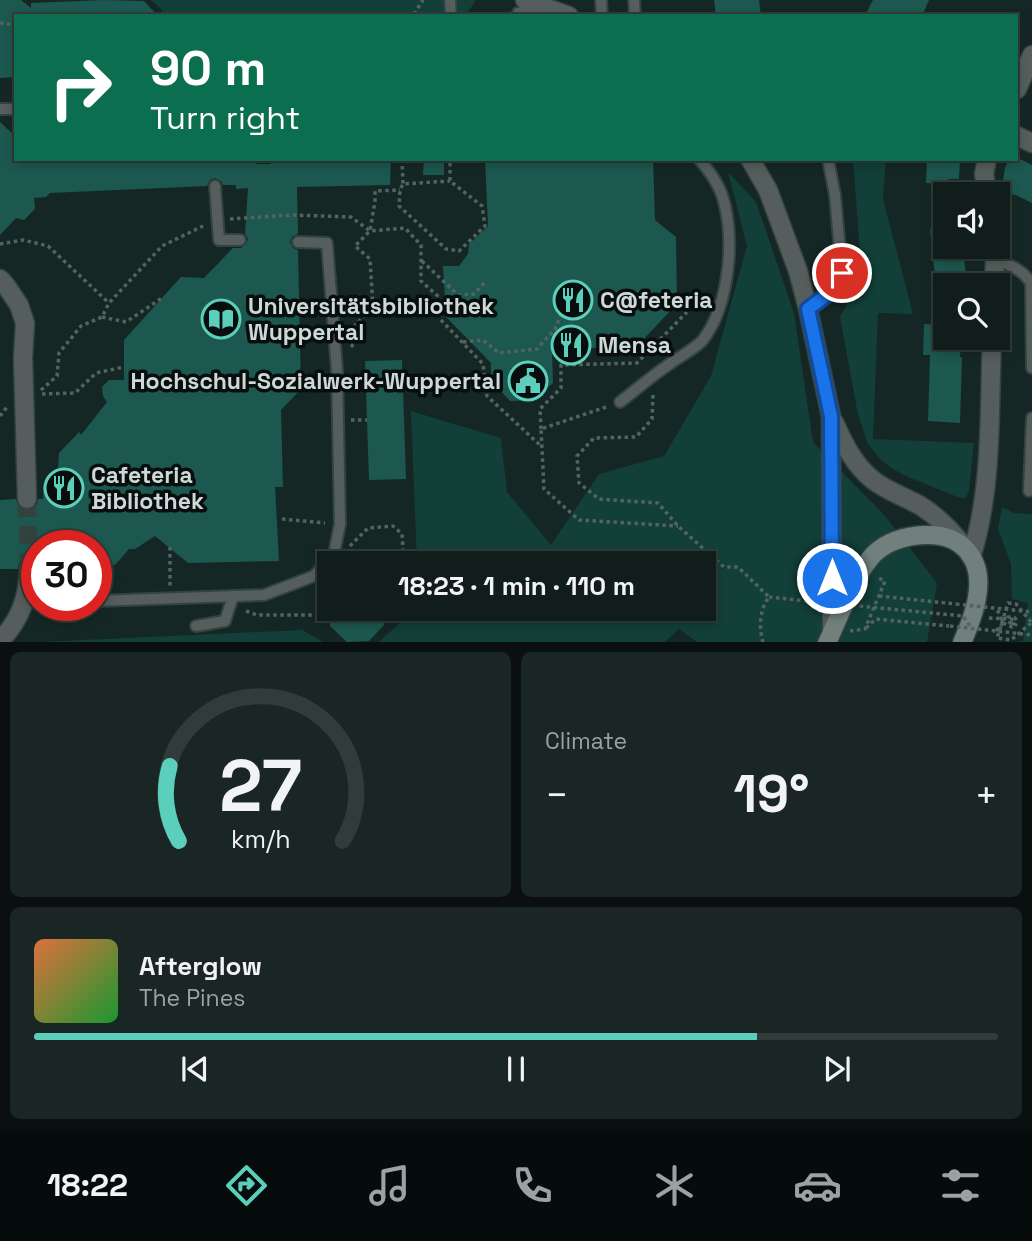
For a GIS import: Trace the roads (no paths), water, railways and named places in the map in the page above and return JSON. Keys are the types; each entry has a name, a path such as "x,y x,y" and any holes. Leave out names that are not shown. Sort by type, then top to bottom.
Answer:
{"main road":[{"path":"829,637 865,565 873,555 884,545 910,536 930,535 947,537 968,552 974,564 978,595 967,636"}],"street":[{"path":"525,0 564,14"},
{"path":"1018,85 1032,55"},
{"path":"751,161 775,205 799,271 831,416 829,637"},
{"path":"985,182 987,161"},
{"path":"0,279 19,305 25,323 23,358 27,499"},
{"path":"831,416 847,450 865,473 875,482 935,517 957,536 968,552 977,537 986,485 992,350"},
{"path":"3,634 21,615"}],"lane":[{"path":"518,14 545,7"},
{"path":"620,402 701,342 716,318 729,255 728,220 720,191 701,161"},
{"path":"808,309 836,288 842,273 835,195 828,161"},
{"path":"215,186 219,240 240,240"},
{"path":"112,600 264,595 314,576 334,554 340,524 337,370 327,243 298,242"},
{"path":"1004,259 1031,283 1032,368"},
{"path":"1029,491 1032,418"},
{"path":"196,626 225,621 233,596"}],"tunnel":[{"path":"27,499 28,530"}],"place":[{"name":"C@feteria","path":"573,300"},
{"name":"Universitätsbibliothek Wuppertal","path":"221,319"},
{"name":"Mensa","path":"571,345"},
{"name":"Hochschul-Sozialwerk-Wuppertal","path":"528,381"},
{"name":"Cafeteria Bibliothek","path":"64,488"}]}
